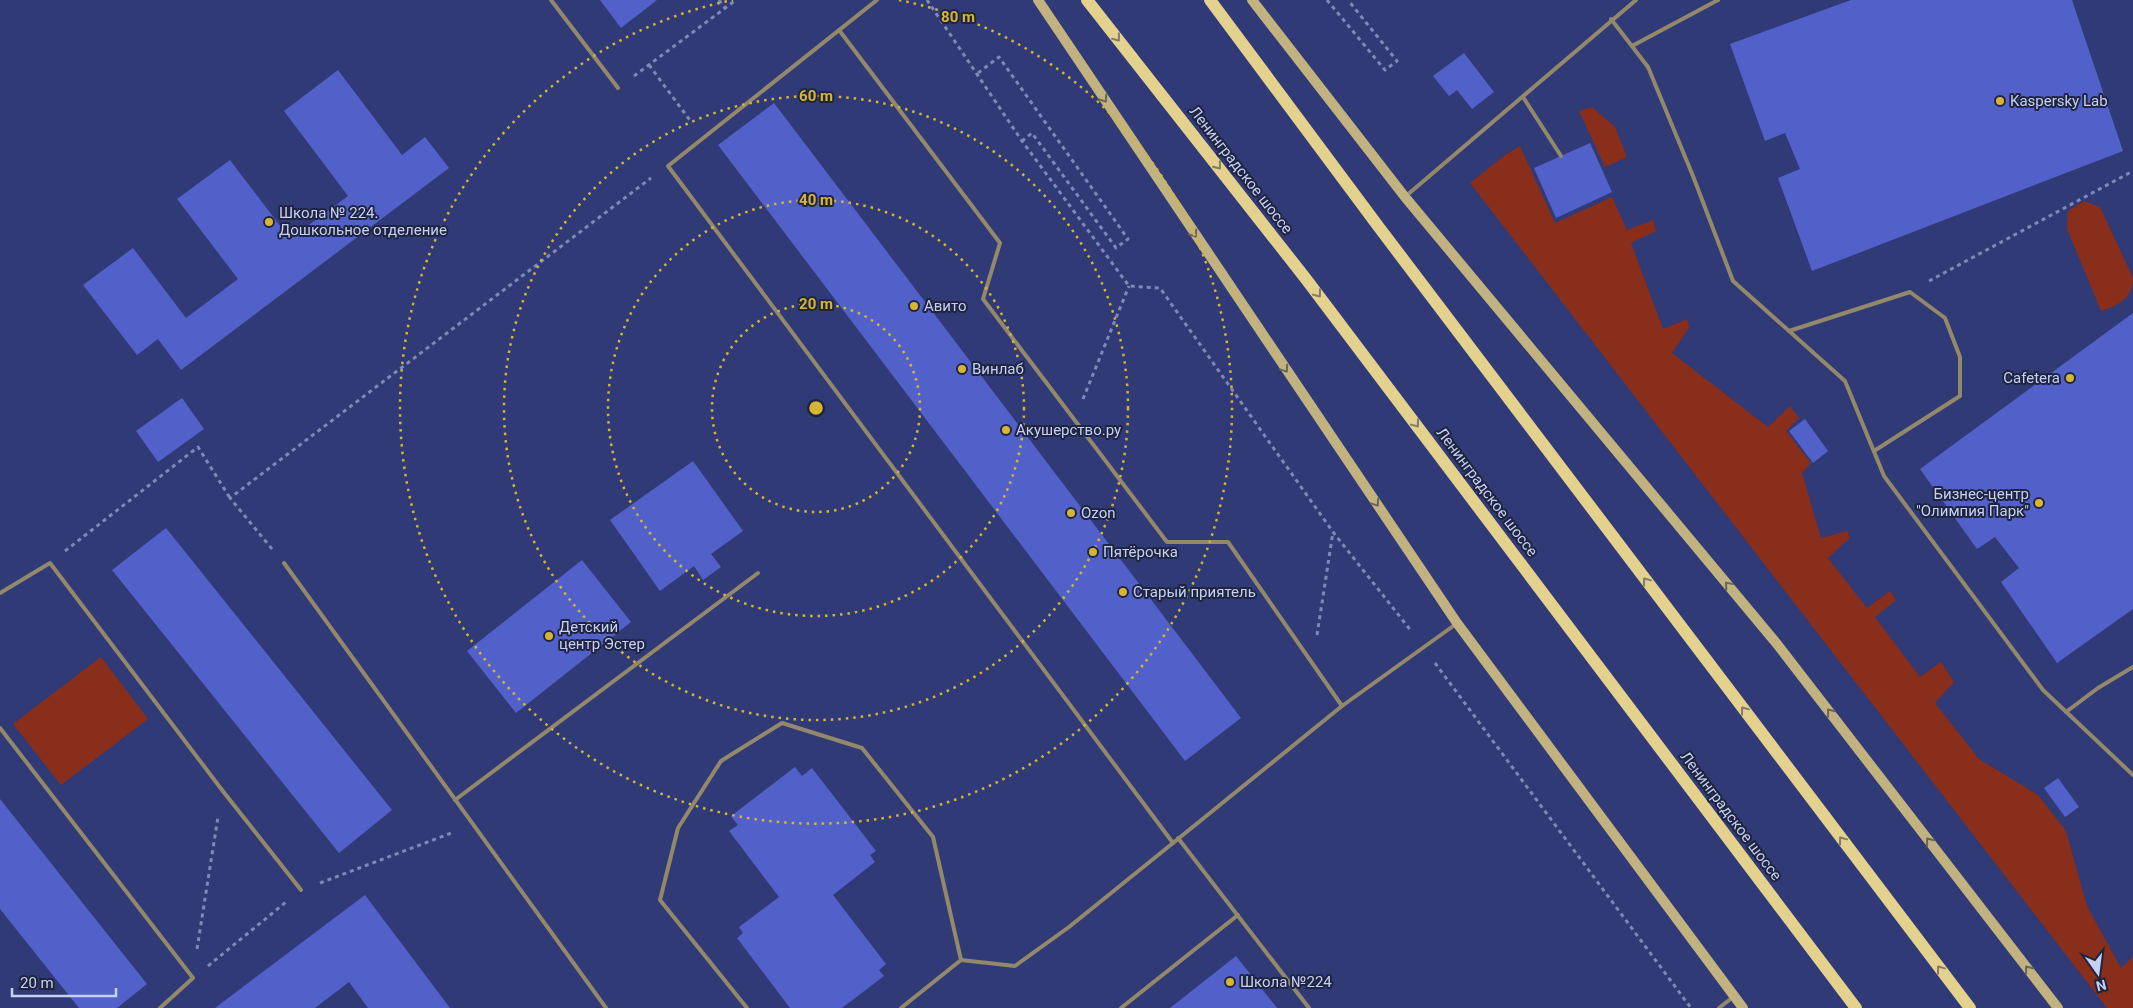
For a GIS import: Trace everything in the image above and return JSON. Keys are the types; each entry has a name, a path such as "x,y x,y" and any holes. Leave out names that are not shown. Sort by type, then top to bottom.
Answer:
{"main road":[{"path":"1038,0 1457,623 1743,1008"},
{"name":"Ленинградское шоссе","path":"1087,0 1306,279 1856,1008"},
{"path":"1210,0 1384,234 1970,1008"},
{"path":"1252,0 1405,198 1777,644 2058,1008"}],"lane":[{"path":"551,0 618,88"},
{"path":"876,0 668,166 1173,843"},
{"path":"1405,198 1611,19 1636,0"},
{"path":"1632,46 1718,0"},
{"path":"1611,19 1648,67 1693,176 1733,282 1845,381 1884,476 2043,690 2133,775"},
{"path":"839,30 1000,243 983,299 1167,542 1228,542 1312,666 1342,706"},
{"path":"1523,97 1561,156"},
{"path":"1789,331 1910,292 1945,318 1960,357 1960,396 1874,451"},
{"path":"0,592 50,563 222,790 301,890"},
{"path":"284,563 606,1008"},
{"path":"455,800 758,573"},
{"path":"901,1008 961,960 1015,966 1070,927 1342,706 1457,623"},
{"path":"2066,712 2098,688 2133,667"},
{"path":"747,1008 660,900 678,828 721,761 782,723 862,748 933,837 961,960"},
{"path":"0,728 193,978 160,1008"},
{"path":"1178,838 1308,1008"},
{"path":"1121,1008 1238,915"},
{"path":"1719,1008 1734,996"}],"path":[{"path":"719,0 725,8"},
{"path":"618,88 736,0"},
{"path":"927,0 978,73 1022,141 1129,286 1160,288 1333,532 1424,648 1690,1008"},
{"path":"1327,0 1385,70 1397,61 1348,0"},
{"path":"978,73 999,58 1128,239 1116,248 1032,133 1022,141"},
{"path":"649,65 703,137"},
{"path":"230,498 668,166"},
{"path":"1910,292 2133,171"},
{"path":"1074,420 1129,286"},
{"path":"50,563 198,447 230,498 284,563"},
{"path":"1312,666 1333,532"}],"shaded area":[{"path":"1592,107 1615,127 1627,157 1605,167 1579,111"},
{"path":"1520,146 1555,223 1612,197 1627,230 1653,220 1656,231 1631,243 1663,329 1687,319 1689,328 1672,353 1768,427 1790,406 1799,418 1786,431 1811,463 1802,473 1821,538 1847,531 1850,538 1828,558 1867,608 1890,591 1896,600 1875,617 1920,677 1941,662 1954,682 1935,703 1979,759 2038,795 2066,831 2087,906 2121,968 2133,957 2133,1008 2107,1008 1470,183 1505,155"},
{"path":"2084,201 2100,207 2133,278 2131,291 2128,296 2114,306 2101,311 2067,229 2068,211"},
{"path":"101,657 148,719 61,785 13,724"}],"building":[{"path":"600,0 657,0 621,28"},
{"path":"1851,0 2072,0 2123,151 1812,271 1778,178 1800,169 1785,133 1765,141 1730,44"},
{"path":"1464,53 1494,92 1472,109 1457,90 1449,96 1433,76"},
{"path":"338,70 402,155 425,137 449,168 181,370 158,339 137,355 83,285 133,248 186,318 238,279 177,199 230,160 290,239 348,196 284,111"},
{"path":"774,103 1241,718 1185,761 718,145"},
{"path":"1590,143 1612,192 1556,218 1534,168"},
{"name":"Бизнес-центр \"Олимпия Парк\"","path":"2133,313 2133,609 2057,663 2001,582 2019,568 1995,537 1977,549 1920,469"},
{"path":"182,398 204,429 158,462 136,431"},
{"path":"1805,419 1828,451 1813,463 1789,431"},
{"path":"693,461 743,531 711,554 721,567 703,580 694,566 660,591 610,520"},
{"path":"166,528 392,810 339,853 112,570"},
{"name":"Детский центр Эстер","path":"582,560 631,622 516,713 467,651"},
{"path":"795,767 802,776 812,768 876,851 870,855 875,862 833,895 886,964 879,970 884,976 842,1008 790,1008 737,938 743,933 739,927 779,897 729,831 738,825 731,816"},
{"path":"2058,778 2079,807 2065,817 2044,788"},
{"path":"0,799 147,984 117,1008 79,1008 0,909"},
{"path":"365,895 450,1008 368,1008 349,982 315,1008 215,1008"},
{"name":"Школа №224","path":"1236,956 1277,1008 1170,1008"}],"place":[{"name":"Kaspersky Lab","path":"2000,101"},
{"name":"Школа № 224. Дошкольное отделение","path":"269,222"},
{"name":"Авито","path":"914,306"},
{"name":"Винлаб","path":"962,369"},
{"name":"Cafetera","path":"2070,378"},
{"name":"Акушерство.ру","path":"1006,430"},
{"name":"Бизнес-центр \"Олимпия Парк\"","path":"2039,503"},
{"name":"Ozon","path":"1071,513"},
{"name":"Пятёрочка","path":"1093,552"},
{"name":"Старый приятель","path":"1123,592"},
{"name":"Детский центр Эстер","path":"549,636"},
{"name":"Школа №224","path":"1230,982"}]}
